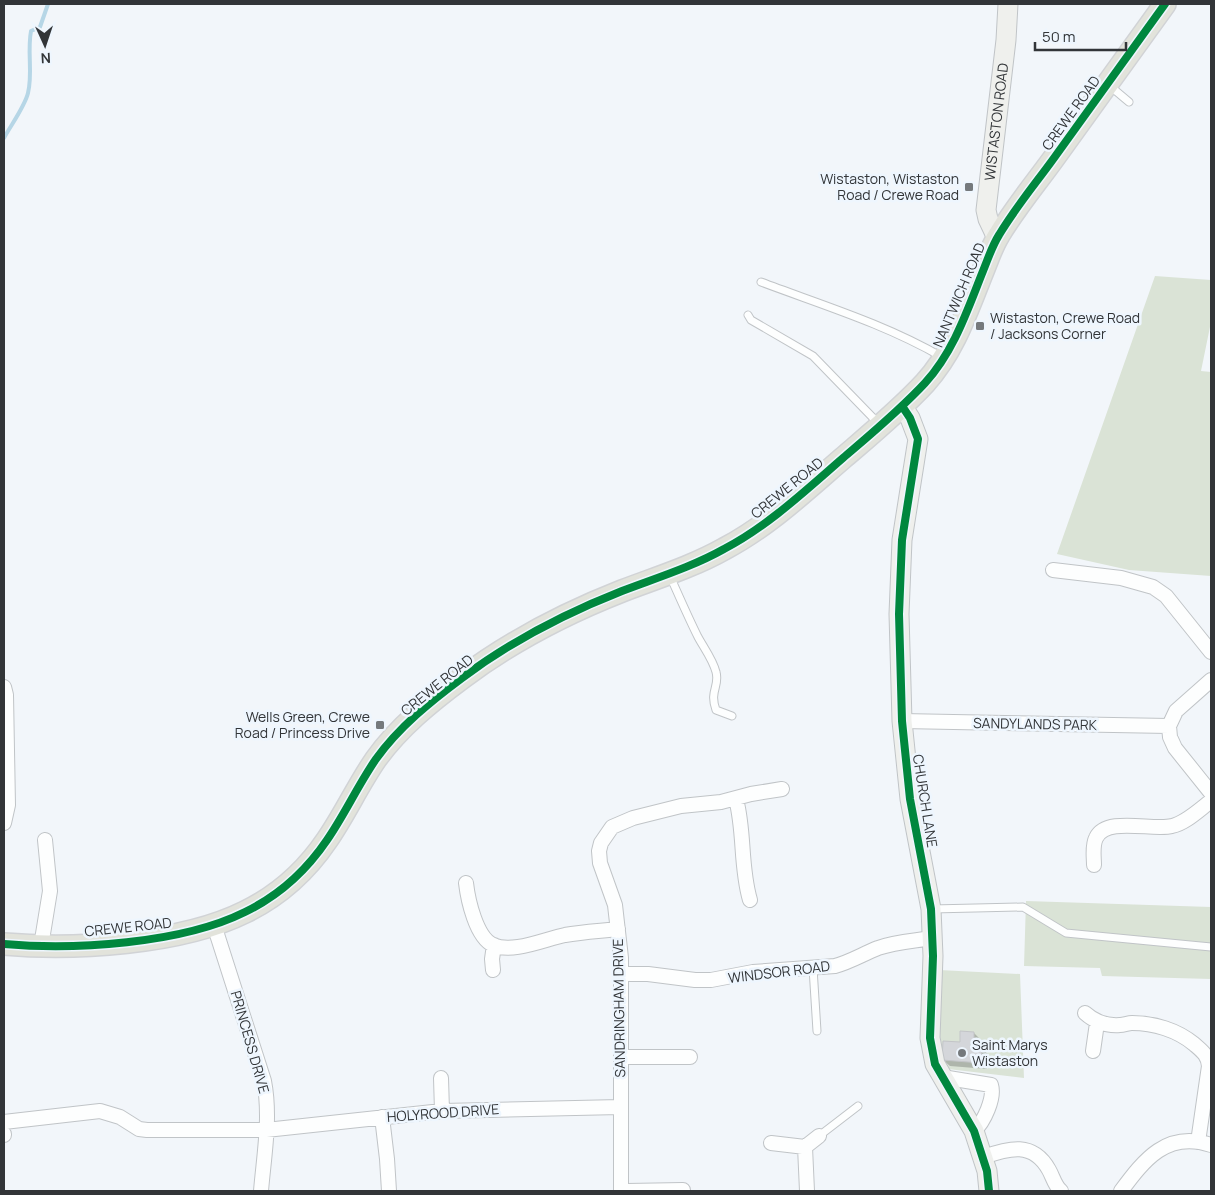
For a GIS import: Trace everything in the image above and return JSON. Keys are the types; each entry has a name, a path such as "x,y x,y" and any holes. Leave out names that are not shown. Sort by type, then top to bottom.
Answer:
{"main road":[{"name":"CREWE ROAD","path":"997,238 1165,4"},
{"name":"NANTWICH ROAD","path":"902,406 922,387 944,359 961,327 997,238"},
{"name":"CREWE ROAD","path":"4,944 41,946 103,944 185,933 214,925 268,900 300,873 316,856 329,838 377,758 392,740 414,717 457,681 540,629 617,593 694,564 750,534 776,515 902,406"}],"street":[{"name":"WISTASTON ROAD","path":"997,238 988,220 986,210 1006,40 1008,4"},
{"name":"CHURCH LANE","path":"902,406 910,418 918,440 902,540 899,623 902,722 910,799 931,909 933,956 930,1038 935,1064 974,1131 983,1157 989,1191"},
{"path":"1053,570 1121,578 1153,587 1166,596 1211,652"},
{"path":"1211,680 1176,711 1169,726 1170,737 1175,748 1211,793"},
{"path":"4,687 6,695 8,805 4,823"},
{"name":"SANDYLANDS PARK","path":"902,722 1169,726"},
{"name":"SANDRINGHAM DRIVE","path":"620,1191 622,974 615,905 600,863 599,851 601,843 612,827 633,818 680,806 707,804 782,789"},
{"path":"736,799 741,818 743,870 750,900"},
{"path":"1094,865 1094,841 1103,829 1115,826 1171,827 1181,823 1211,801"},
{"path":"41,946 50,891 45,840"},
{"path":"466,882 473,913 480,930 487,941 494,945 504,948 516,947 564,936 618,929"},
{"name":"PRINCESS DRIVE","path":"214,925 264,1081 267,1101 261,1191"},
{"name":"WINDSOR ROAD","path":"622,974 648,974 695,980 711,980 753,972 813,968 846,963 878,948 932,938"},
{"path":"493,970 494,945"},
{"path":"1085,1013 1097,1023 1121,1026 1130,1023 1169,1029 1181,1034 1210,1058 1205,1143 1185,1142 1161,1148 1142,1164 1121,1191"},
{"path":"1093,1051 1097,1023"},
{"path":"620,1057 692,1058"},
{"path":"942,1077 991,1086 992,1092 985,1117 982,1124 974,1131"},
{"path":"441,1078 442,1111"},
{"name":"HOLYROOD DRIVE","path":"4,1122 100,1111 120,1117 133,1126 147,1130 266,1130 442,1111 620,1107"},
{"path":"382,1117 389,1191"},
{"path":"771,1143 805,1147 819,1136"},
{"path":"805,1147 807,1191"},
{"path":"983,1157 1010,1148 1026,1149 1034,1153 1045,1164 1061,1191"},
{"path":"627,1191 684,1188"}],"lane":[{"path":"1108,84 1128,102"},
{"path":"760,282 876,325 920,344 944,359"},
{"path":"748,315 751,320 813,356 880,426"},
{"path":"669,573 697,636 716,671 717,679 713,692 713,702 716,710 732,716"},
{"path":"931,909 1022,907 1066,933 1211,947"},
{"path":"813,968 817,1031"},
{"path":"819,1136 858,1106"}],"shaded area":[{"path":"1155,276 1211,280 1211,322 1201,371 1211,372 1211,576 1129,570 1057,554"},
{"path":"1026,901 1211,907 1211,979 1102,976 1100,968 1024,966"},
{"path":"939,970 1020,974 1024,1078 948,1069 935,1037"}],"building":[{"name":"Saint Marys Wistaston","path":"960,1031 974,1032 974,1046 982,1046 981,1063 942,1060 943,1041 960,1042"}],"waterway":[{"path":"4,138 21,110 28,93 31,31 40,27 48,4"}],"cycle path":[{"path":"4,944 32,946 94,945 159,938 219,923 257,906 291,882 310,862 334,830 369,769 385,747 416,715 450,687 499,652 539,629 622,591 687,567 712,555 756,530 786,507 895,412 935,371 959,330 992,248 1005,225 1165,4"},
{"path":"902,406 910,418 918,439 902,540 899,614 902,721 910,799 931,909 933,956 930,1038 935,1064 974,1131 987,1171 989,1191"}],"place":[{"name":"Wistaston, Wistaston Road / Crewe Road","path":"969,187"},
{"name":"Wistaston, Crewe Road / Jacksons Corner","path":"980,326"},
{"name":"Wells Green, Crewe Road / Princess Drive","path":"380,725"},
{"name":"Saint Marys Wistaston","path":"962,1053"}]}
